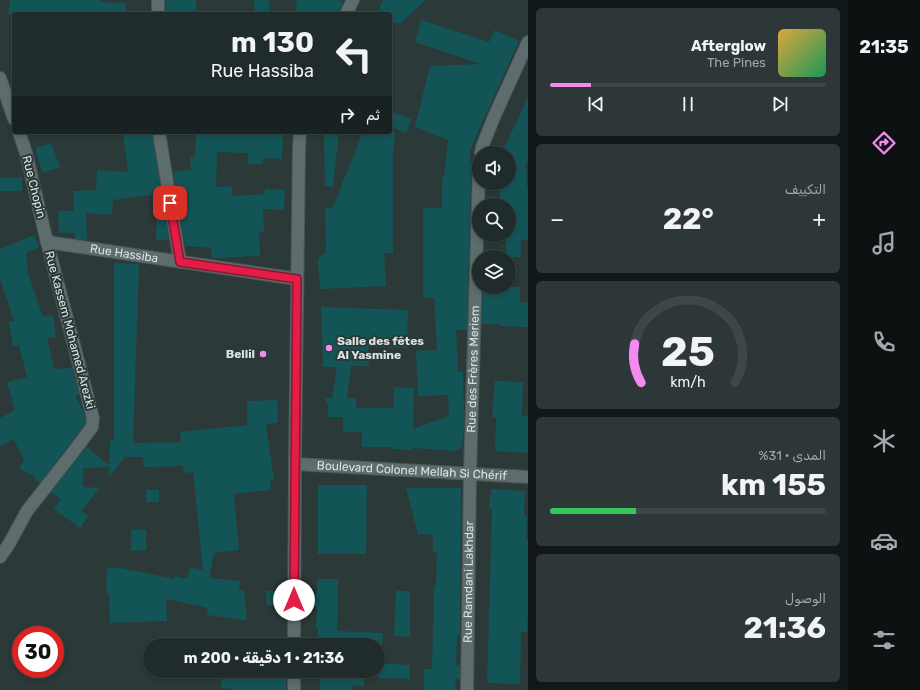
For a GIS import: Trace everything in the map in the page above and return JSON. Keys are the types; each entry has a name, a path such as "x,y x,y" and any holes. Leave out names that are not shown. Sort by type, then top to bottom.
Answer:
{"street":[{"path":"158,0 158,12"},
{"path":"347,12 352,0"},
{"path":"482,146 528,42"},
{"path":"0,78 12,113"},
{"name":"Rue Chopin","path":"19,134 26,153 47,242"},
{"path":"159,134 180,262"},
{"path":"294,638 300,134"},
{"name":"Rue des Frères Meriem","path":"470,474 478,190"},
{"name":"Rue Hassiba","path":"47,242 297,279"},
{"name":"Rue Kassem Mohamed Arezki","path":"0,557 27,511 92,427 93,418 47,242"},
{"name":"Boulevard Colonel Mellah Si Chérif","path":"295,464 528,477"},
{"name":"Rue Ramdani Lakhdar","path":"468,690 470,474"},
{"path":"294,678 294,690"}],"building":[{"path":"10,0 100,0 101,2 126,3 126,12 12,12 12,14 8,14"},
{"path":"166,0 196,0 196,12 166,12"},
{"path":"254,0 269,0 269,12 255,12"},
{"path":"297,0 343,1 339,12 295,12"},
{"path":"383,0 426,0 399,24 392,22 392,12 378,12"},
{"path":"421,20 489,42 495,30 519,41 470,150 471,173 467,330 456,330 458,372 463,372 464,425 462,447 455,451 413,448 413,450 392,449 392,447 362,447 362,432 343,432 343,417 328,417 328,407 325,398 332,398 337,367 323,367 321,307 408,310 407,348 368,347 369,366 351,366 347,398 356,398 356,408 393,408 394,387 414,388 413,429 449,416 448,395 418,396 416,351 437,350 434,298 423,298 423,208 442,208 442,177 444,177 448,140 415,127 430,66 481,64 415,42"},
{"path":"528,97 528,161 526,164 528,187 528,240 521,240 521,257 516,257 516,250 506,250 506,242 516,242 516,198 500,198 500,190 516,190 516,146 505,146"},
{"path":"392,112 411,119 406,133 392,127"},
{"path":"392,132 395,132 393,152 393,253 384,253 386,286 320,289 318,259 326,253 325,207 332,209 362,134 392,134"},
{"path":"123,134 152,134 169,240 156,240 158,194 113,200 112,215 86,213 87,240 75,239 75,233 59,233 58,211 74,211 73,191 96,190 97,170 128,172"},
{"path":"196,134 283,134 282,159 263,158 263,164 248,164 248,153 217,152 216,187 232,186 232,196 265,194 265,189 285,190 284,210 263,209 264,232 259,232 260,256 212,258 211,248 185,246 173,171 191,170 190,157 195,157"},
{"path":"324,134 339,134 333,187 325,186"},
{"path":"51,143 60,167 43,173 36,153 36,148"},
{"path":"22,177 22,191 0,191 0,178"},
{"path":"34,235 39,247 26,253 28,273 43,317 53,315 56,337 47,338 54,369 72,368 79,395 75,396 83,410 85,419 85,424 40,483 34,476 19,469 24,459 13,439 0,447 0,418 15,410 7,382 27,377 19,345 13,346 9,322 14,321 0,279 0,249"},
{"path":"114,263 139,264 133,443 181,442 180,432 247,425 247,401 277,400 278,423 266,424 274,481 270,481 271,490 234,494 239,550 214,553 209,578 240,581 239,590 244,590 247,620 207,615 208,608 166,599 167,621 110,623 109,594 106,593 107,568 121,568 174,579 175,576 187,579 190,567 203,570 193,472 184,473 183,466 144,467 143,457 125,457 109,477 109,467 83,468 83,487 100,488 81,511 88,516 80,528 54,509 61,499 51,492 87,447 109,465 110,441 114,441"},
{"path":"516,287 520,287 520,302 528,303 528,327 482,324 483,294 516,294"},
{"path":"495,381 523,382 522,416 528,415 528,453 495,451 496,417 492,417"},
{"path":"318,485 367,485 366,554 318,554"},
{"path":"406,488 461,488 460,636 457,636 456,665 460,665 460,679 456,679 455,690 424,690 424,669 432,669 434,586 436,586 437,552 433,552 433,535 418,534"},
{"path":"491,489 525,491 524,516 527,516 526,540 528,540 528,610 527,632 521,632 520,684 487,683 492,509 489,509"},
{"path":"146,490 159,490 159,502 146,502"},
{"path":"131,530 146,530 146,550 131,551"},
{"path":"317,579 338,579 337,631 383,633 383,638 318,638 318,628 316,628 317,607 302,607 302,593 317,594"},
{"path":"266,591 287,592 287,606 267,605"},
{"path":"396,591 410,591 410,637 394,636"},
{"path":"385,663 410,665 410,679 378,678 385,678"},
{"path":"222,678 286,678 286,690 233,690 221,688"},
{"path":"320,678 365,678 364,686 353,685 352,690 320,690"}],"place":[{"name":"Salle des fêtes Al Yasmine","path":"329,348"},
{"name":"Bellil","path":"263,354"}],"route":[{"path":"170,203 180,262 297,279 294,600"}]}
